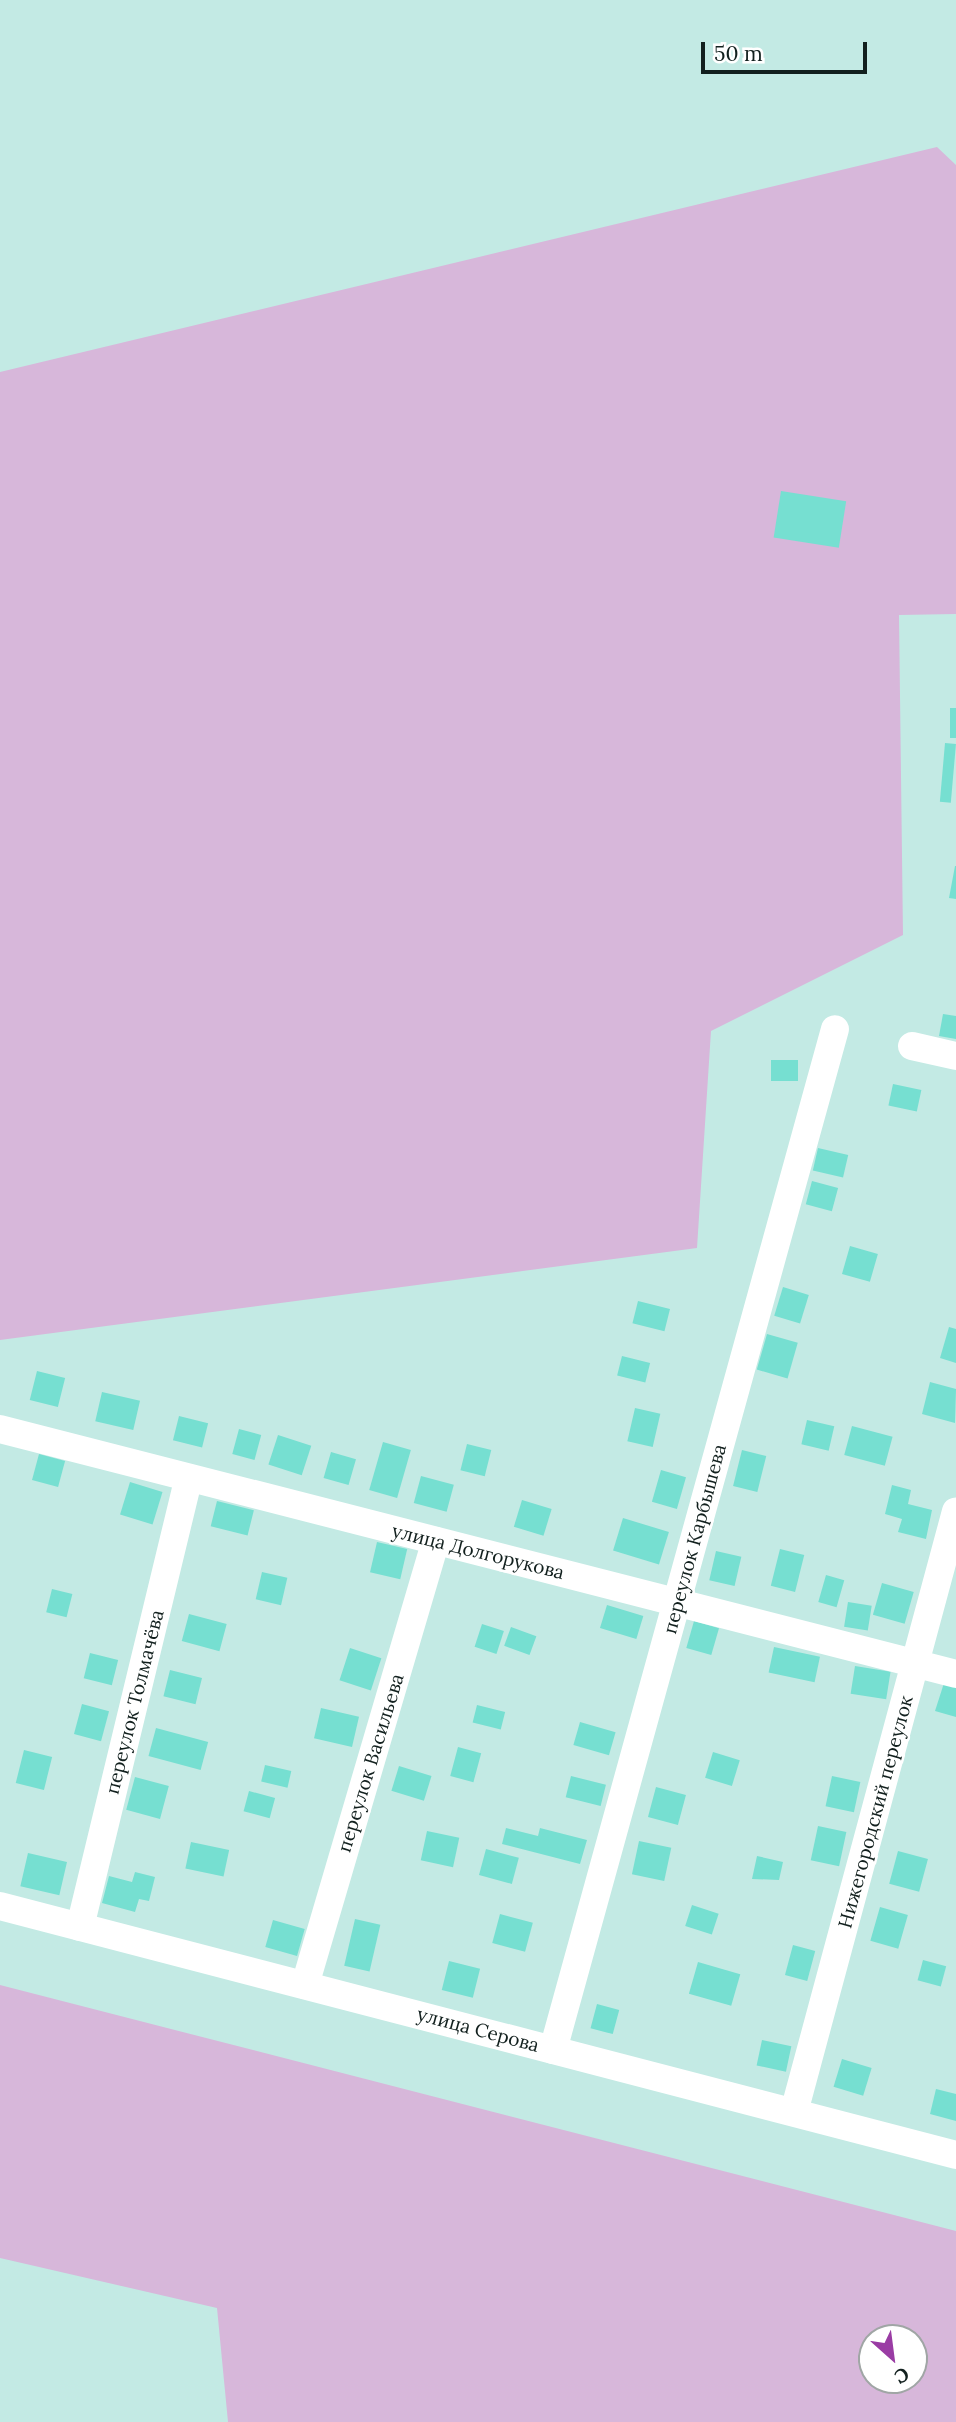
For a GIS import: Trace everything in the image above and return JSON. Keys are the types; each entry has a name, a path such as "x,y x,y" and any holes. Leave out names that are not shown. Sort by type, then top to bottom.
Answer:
{"street":[{"name":"переулок Карбышева","path":"553,2050 835,1029"},
{"path":"912,1046 956,1056"},
{"name":"улица Долгорукова","path":"0,1429 956,1674"},
{"name":"переулок Толмачёва","path":"80,1927 189,1478"},
{"name":"Нижегородский переулок","path":"793,2112 917,1664 956,1511"},
{"name":"переулок Васильева","path":"305,1985 436,1541"},
{"name":"улица Серова","path":"0,1906 956,2155"}],"shaded area":[{"path":"937,147 956,165 956,614 899,615 903,935 711,1031 697,1248 0,1340 0,372"},
{"path":"0,1985 956,2231 956,2422 228,2422 217,2308 0,2258"}],"building":[{"path":"781,491 846,501 839,548 774,537"},
{"path":"950,708 956,708 956,738 950,738"},
{"path":"945,743 956,744 951,803 940,802"},
{"path":"956,866 956,899 949,898"},
{"path":"943,1014 956,1016 956,1039 939,1036"},
{"path":"771,1060 798,1060 798,1081 771,1081"},
{"path":"893,1084 921,1090 917,1112 888,1106"},
{"path":"818,1148 848,1155 843,1177 813,1170"},
{"path":"812,1181 838,1188 832,1211 806,1204"},
{"path":"850,1246 878,1254 870,1282 842,1274"},
{"path":"783,1287 809,1295 800,1324 774,1316"},
{"path":"638,1301 670,1309 664,1331 632,1323"},
{"path":"949,1327 956,1329 956,1363 940,1358"},
{"path":"767,1334 798,1343 788,1378 757,1370"},
{"path":"622,1356 650,1363 645,1382 617,1375"},
{"path":"37,1371 65,1378 58,1407 30,1400"},
{"path":"930,1382 956,1389 955,1423 922,1414"},
{"path":"102,1392 140,1401 133,1430 95,1421"},
{"path":"635,1408 660,1414 653,1447 627,1441"},
{"path":"179,1416 208,1423 202,1448 173,1440"},
{"path":"807,1420 834,1426 829,1451 801,1444"},
{"path":"852,1426 893,1437 885,1466 844,1455"},
{"path":"239,1429 261,1435 254,1460 232,1454"},
{"path":"278,1435 311,1446 302,1475 268,1464"},
{"path":"383,1442 411,1450 397,1498 369,1490"},
{"path":"467,1444 491,1450 485,1476 460,1470"},
{"path":"742,1450 766,1456 757,1492 733,1486"},
{"path":"331,1452 356,1459 349,1485 324,1478"},
{"path":"39,1454 65,1461 58,1487 32,1480"},
{"path":"661,1470 686,1477 677,1509 652,1502"},
{"path":"421,1476 454,1485 447,1512 414,1503"},
{"path":"130,1482 163,1492 153,1524 120,1515"},
{"path":"892,1485 911,1490 908,1504 932,1510 926,1539 898,1532 902,1519 885,1514"},
{"path":"522,1500 552,1509 543,1536 514,1527"},
{"path":"217,1501 254,1510 248,1535 211,1526"},
{"path":"623,1518 669,1532 659,1565 613,1551"},
{"path":"377,1542 407,1549 400,1579 370,1572"},
{"path":"780,1549 804,1555 795,1592 771,1586"},
{"path":"716,1551 741,1557 735,1586 709,1580"},
{"path":"262,1572 287,1578 281,1605 256,1599"},
{"path":"826,1575 844,1580 837,1607 818,1602"},
{"path":"882,1583 914,1592 905,1624 873,1615"},
{"path":"52,1589 72,1594 67,1617 46,1612"},
{"path":"848,1602 872,1606 868,1630 844,1627"},
{"path":"607,1605 643,1616 636,1639 600,1628"},
{"path":"189,1614 227,1624 219,1651 182,1641"},
{"path":"694,1621 719,1628 711,1655 686,1648"},
{"path":"482,1624 504,1631 496,1654 475,1647"},
{"path":"511,1627 536,1636 530,1655 504,1646"},
{"path":"774,1647 820,1657 815,1682 769,1672"},
{"path":"350,1648 381,1658 371,1691 339,1680"},
{"path":"90,1653 118,1660 112,1685 84,1678"},
{"path":"855,1666 891,1672 886,1699 851,1694"},
{"path":"170,1670 202,1678 195,1704 163,1696"},
{"path":"944,1683 956,1687 956,1717 935,1711"},
{"path":"82,1704 109,1711 101,1741 74,1734"},
{"path":"477,1705 505,1712 501,1729 473,1722"},
{"path":"321,1708 359,1717 352,1747 314,1738"},
{"path":"580,1722 616,1732 609,1755 573,1745"},
{"path":"156,1728 208,1742 201,1770 148,1756"},
{"path":"458,1747 481,1753 473,1782 450,1776"},
{"path":"24,1750 52,1757 44,1790 16,1783"},
{"path":"713,1752 740,1760 732,1786 705,1778"},
{"path":"265,1765 291,1771 287,1788 261,1782"},
{"path":"399,1766 432,1776 424,1801 391,1791"},
{"path":"571,1776 606,1785 601,1806 566,1797"},
{"path":"832,1776 860,1782 854,1812 826,1806"},
{"path":"135,1777 169,1786 160,1819 126,1810"},
{"path":"656,1787 686,1795 678,1825 648,1817"},
{"path":"249,1791 275,1798 270,1818 244,1811"},
{"path":"818,1826 846,1832 839,1866 811,1860"},
{"path":"506,1828 538,1836 540,1828 587,1840 580,1864 502,1844"},
{"path":"427,1831 459,1838 453,1867 421,1860"},
{"path":"639,1841 671,1848 664,1881 632,1874"},
{"path":"191,1842 229,1850 224,1877 185,1868"},
{"path":"486,1849 519,1858 512,1884 479,1875"},
{"path":"898,1851 928,1859 919,1892 889,1884"},
{"path":"28,1853 67,1862 59,1895 20,1886"},
{"path":"757,1856 783,1862 779,1880 752,1879"},
{"path":"135,1872 155,1877 149,1901 139,1899 135,1912 102,1903 109,1876 132,1882"},
{"path":"692,1905 719,1914 712,1935 685,1926"},
{"path":"880,1907 908,1915 898,1949 870,1941"},
{"path":"500,1914 533,1923 525,1952 492,1943"},
{"path":"355,1919 380,1925 370,1972 344,1966"},
{"path":"273,1920 305,1929 297,1956 265,1947"},
{"path":"793,1945 815,1951 807,1981 785,1975"},
{"path":"923,1960 946,1966 941,1986 918,1980"},
{"path":"449,1961 480,1969 473,1998 442,1990"},
{"path":"698,1962 740,1974 731,2006 689,1994"},
{"path":"597,2004 619,2010 613,2034 591,2028"},
{"path":"762,2040 791,2046 786,2072 757,2065"},
{"path":"842,2059 872,2068 863,2096 834,2087"},
{"path":"936,2089 956,2094 956,2121 930,2114"}]}
